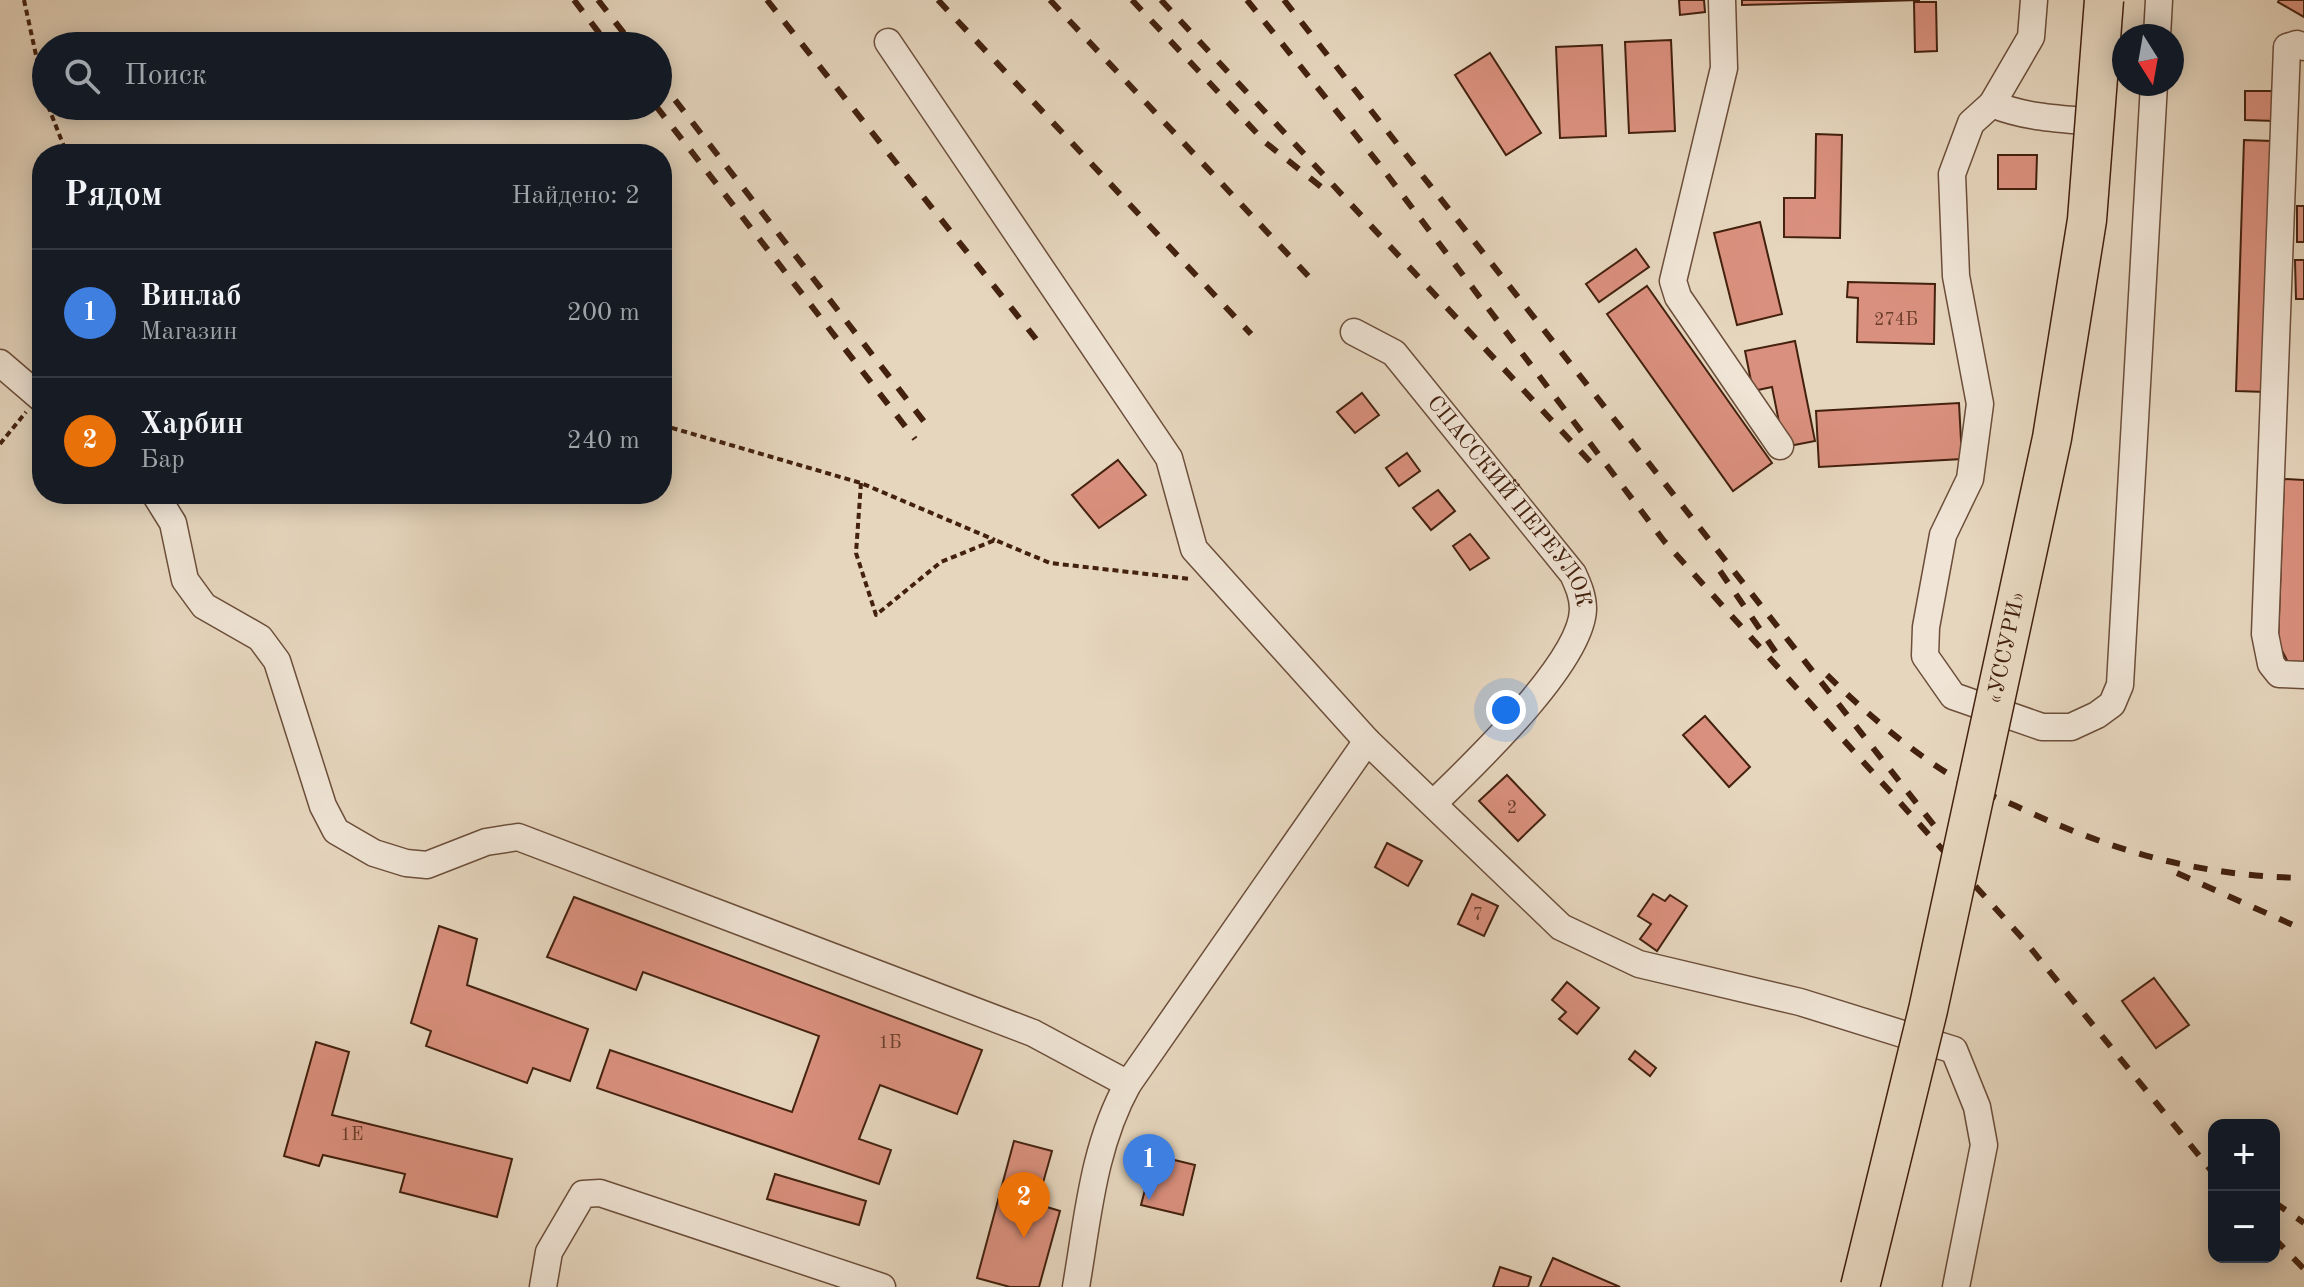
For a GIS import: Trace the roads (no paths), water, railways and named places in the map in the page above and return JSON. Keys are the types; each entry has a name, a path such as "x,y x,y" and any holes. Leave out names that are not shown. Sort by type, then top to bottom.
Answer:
{"highway":[{"name":"«УССУРИ»","path":"1860,1287 1928,1010 2052,438 2087,220 2104,0"}],"street":[{"path":"1722,0 1724,68 1673,281 1678,297 1780,446"},
{"path":"2034,0 2031,37 1992,104 1971,123 1952,174 1956,276 1980,404 1980,424 1970,479 1943,535 1926,627 1925,656 1953,696 2042,727 2071,727 2112,704 2120,685 2153,96"},
{"path":"2158,24 2159,0"},
{"path":"888,42 1169,458 1194,549 1367,741 1435,802 1561,927 1627,959 1676,975 1800,1002 1954,1050 1977,1107 1984,1145 1956,1287"},
{"path":"2304,47 2297,44 2287,47 2265,634 2271,664 2279,674 2304,675"},
{"path":"1992,104 2011,112 2045,118 2098,122"},
{"name":"СПАССКИЙ ПЕРЕУЛОК","path":"1354,332 1394,353 1573,574 1580,589 1583,610 1568,650 1532,700 1435,802"},
{"path":"0,363 32,390"},
{"path":"161,504 173,523 185,580 204,606 260,638 277,661 323,806 336,831 353,843 406,863 427,865 486,842 518,837 1033,1033 1128,1084"},
{"path":"1076,1287 1097,1158 1110,1117 1128,1084 1367,741"},
{"path":"543,1287 549,1252 576,1205 583,1194 600,1193 882,1287"}],"railway":[{"path":"574,0 598,32"},
{"path":"598,0 623,32"},
{"path":"767,0 1036,339"},
{"path":"938,0 1251,334"},
{"path":"1050,0 1311,279"},
{"path":"1132,0 1266,143 1330,194"},
{"path":"1161,0 1596,468"},
{"path":"1247,0 1379,164 1664,541 2024,940 2208,1167"},
{"path":"1284,0 1940,833"},
{"path":"672,96 929,428"},
{"path":"667,120 915,439"},
{"path":"1720,571 1779,657"},
{"path":"1827,675 1888,730 1938,767 1970,786 2051,822 2121,848 2191,866 2304,878"},
{"path":"2177,873 2304,930"},
{"path":"2280,1206 2304,1223"},
{"path":"2280,1244 2304,1269"}],"place":[{"name":"Винлаб","path":"1149,1200"},
{"name":"Харбин","path":"1024,1238"}]}
